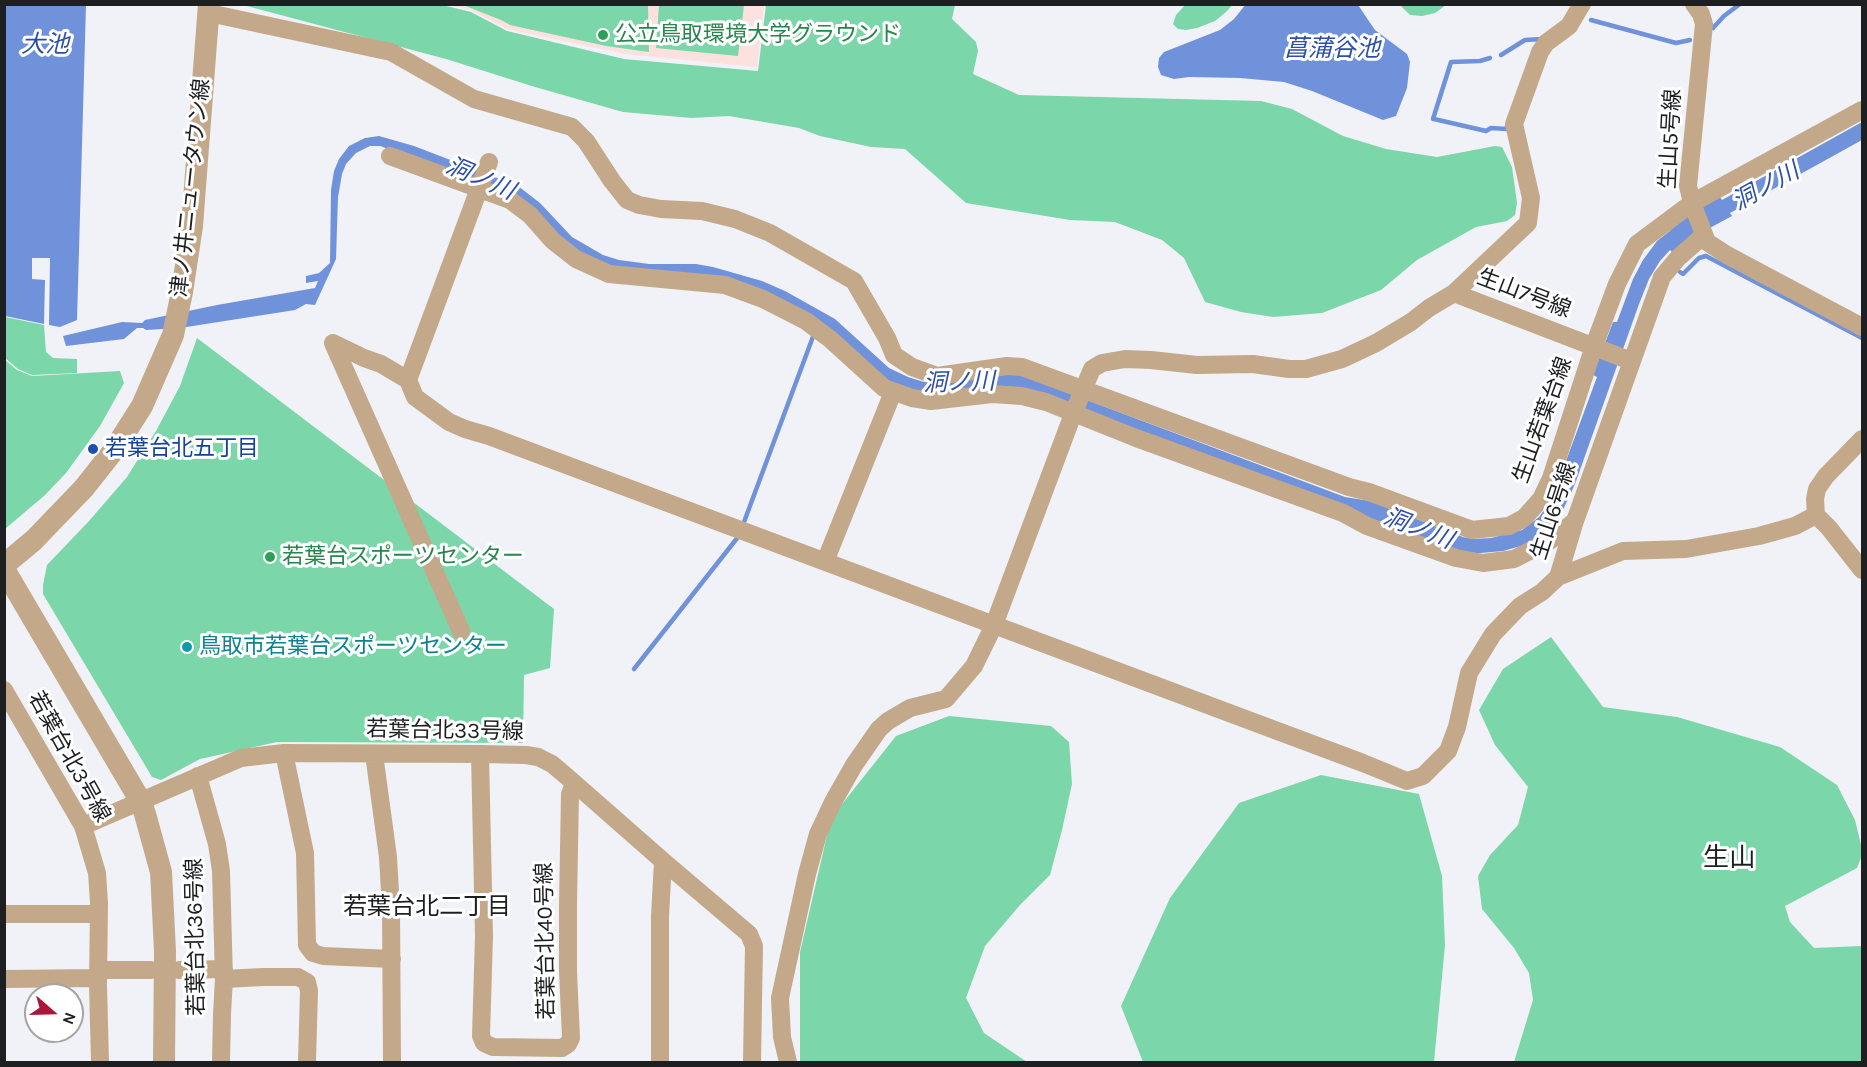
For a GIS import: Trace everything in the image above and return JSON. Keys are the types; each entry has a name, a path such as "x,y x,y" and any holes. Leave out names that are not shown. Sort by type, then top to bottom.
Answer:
{"street":[{"name":"生山7号線","path":"1582,4 1569,26 1545,43 1539,52 1514,124 1531,198 1528,223 1454,293 1631,361"},
{"name":"生山5号線","path":"1695,4 1704,24 1688,186 1707,242 1727,255 1863,327"},
{"name":"生山若葉台線","path":"209,9 391,52 474,99 572,128 586,141 612,182 627,200 661,209 702,211 735,219 780,238 854,281 887,338 894,355 912,367 937,376 1007,366 1022,367 1472,530 1489,530 1509,526 1524,518 1541,499 1551,478 1594,346 1617,284 1637,244 1651,231 1692,203 1863,110"},
{"name":"津ノ井ニュータウン線","path":"4,567 34,540 84,488 114,450 142,406 173,335 192,225 209,9"},
{"path":"390,156 510,200 530,215 553,241 576,259 609,274 724,285 763,299 806,321 830,339 884,388 912,398 931,401 992,394 1022,396 1046,402 1343,513 1367,526 1456,558 1483,563 1514,559 1551,540 1575,521"},
{"path":"408,380 489,162"},
{"name":"生山6号線","path":"1558,577 1575,521 1662,277 1678,258 1704,235"},
{"path":"788,1062 782,1037 780,998 818,834 854,765 879,729 910,708 946,699 958,688 974,666 994,625 1092,369 1102,363 1151,360 1197,365 1245,364 1306,369 1342,359 1376,343 1454,293"},
{"path":"461,631 333,343 381,364 408,380 415,397 449,422 465,429 489,436 1407,781 1423,776 1448,751 1457,727 1469,673 1492,634 1520,606 1542,592 1558,577"},
{"path":"825,562 893,392"},
{"path":"1863,439 1826,476 1817,489 1815,499 1816,515 1863,570"},
{"name":"生山6号線","path":"1558,577 1623,552 1686,549 1759,536 1795,526 1816,515"},
{"path":"4,567 141,802 161,872 165,951 164,1062"},
{"name":"若葉台北3号線","path":"4,690 83,826 97,873 100,1062"},
{"path":"284,753 305,853 307,945 313,953 323,956 392,959"},
{"name":"若葉台北33号線","path":"83,826 241,758 284,753 480,754 526,755 538,758 552,764 749,933 754,946 752,1062"},
{"path":"374,754 388,857 392,909 392,1062"},
{"name":"若葉台北40号線","path":"480,754 484,936 480,1036 488,1046 499,1049 562,1048 571,1038 568,904 570,794 574,784"},
{"name":"若葉台北36号線","path":"198,776 217,844 220,871 224,974 221,1062"},
{"path":"660,1062 660,916 663,861"},
{"path":"5,910 99,914"},
{"path":"4,979 151,970"},
{"path":"179,970 263,977 298,977 307,981 309,991 307,1062"}],"shaded area":[{"path":"450,5 764,5 757,67 625,54 507,29 471,10"}],"green space":[{"path":"1186,4 1232,5 1215,21 1197,28 1178,29 1173,24 1176,15"},
{"path":"243,5 442,5 471,12 507,31 624,59 758,71 766,5 955,5 952,19 976,42 978,51 973,74 1019,95 1261,101 1292,109 1343,136 1386,149 1437,157 1495,146 1502,147 1512,167 1517,203 1515,215 1507,221 1476,227 1417,260 1381,290 1322,313 1273,317 1241,312 1205,302 1184,258 1162,240 1115,222 1070,220 966,203 905,149 871,147 820,136 799,128 729,116 691,118 623,112 446,59"},
{"name":"公立鳥取環境大学グラウンド","path":"463,5 648,5 649,52 606,46 510,25"},
{"path":"659,5 744,5 738,56 656,48"},
{"path":"1400,5 1446,5 1435,13 1422,16 1410,15"},
{"path":"5,317 44,325 46,352 53,358 77,359 77,373 32,375 18,369 5,358"},
{"name":"若葉台スポーツセンター","path":"197,338 554,609 550,668 524,675 523,743 277,742 200,759 161,780 152,777 43,594 43,585 47,565 127,477 156,431 180,386"},
{"path":"5,360 17,370 32,376 120,371 124,383 100,426 66,473 45,495 5,529"},
{"path":"1551,637 1603,707 1677,717 1780,747 1837,785 1855,820 1862,849 1857,868 1785,906 1790,922 1814,948 1862,946 1862,1062 1514,1062 1533,1000 1529,973 1514,948 1482,909 1478,876 1490,855 1518,825 1528,787 1495,745 1479,710 1503,669"},
{"path":"949,716 1051,726 1069,742 1072,784 1050,875 1020,905 985,946 966,998 984,1033 1027,1062 800,1062 800,952 831,818 896,736"},
{"path":"1321,775 1419,794 1442,876 1445,945 1434,1062 1143,1062 1121,1006 1170,898 1239,803"}],"water":[{"name":"大池","path":"5,4 86,5 77,320 60,327 49,325 50,258 32,258 32,279 45,280 44,324 5,316"},
{"name":"菖蒲谷池","path":"1246,4 1358,5 1375,30 1407,54 1410,62 1407,88 1396,116 1383,120 1284,82 1240,78 1174,79 1161,75 1158,67 1159,58 1164,52 1220,30 1234,19"},
{"name":"洞ノ川","path":"1862,122 1862,140 1730,213 1732,216 1695,236 1674,254 1670,250 1660,261 1649,279 1639,304 1575,484 1562,512 1536,538 1521,546 1503,551 1463,553 1057,402 925,393 899,389 807,313 594,262 462,175 380,146 370,146 356,153 346,164 338,197 336,259 315,305 306,304 295,310 180,328 146,330 137,328 124,339 66,346 63,336 122,322 142,323 145,320 217,305 315,288 318,281 306,283 306,276 319,273 330,263 331,190 334,171 339,159 349,146 365,138 379,136 414,146 518,186 540,203 572,237 603,255 619,260 649,264 696,264 713,267 762,281 785,291 835,319 889,368 908,377 924,382 1015,373 1345,497 1370,501 1463,537 1491,538 1522,530 1539,517 1552,499 1597,377 1593,375 1613,322 1617,322 1633,279 1643,260 1657,241 1671,230 1669,226 1720,197 1722,200"}],"waterway":[{"path":"1713,28 1740,4"},
{"path":"1591,20 1676,43 1690,40"},
{"path":"1501,55 1525,40 1543,39"},
{"path":"1433,119 1451,62 1480,61 1490,58"},
{"path":"1434,119 1486,131 1491,128 1507,129 1507,126"},
{"path":"1680,272 1683,274 1699,258 1706,256 1862,338"},
{"path":"744,522 814,334"},
{"path":"634,669 738,537"}],"place":[{"name":"公立鳥取環境大学グラウンド","path":"603,35"},
{"name":"若葉台北五丁目","path":"93,449"},
{"name":"若葉台スポーツセンター","path":"270,557"},
{"name":"鳥取市若葉台スポーツセンター","path":"187,647"}],"district":[{"name":"生山","path":"1729,859"},
{"name":"若葉台北二丁目","path":"427,907"}]}
